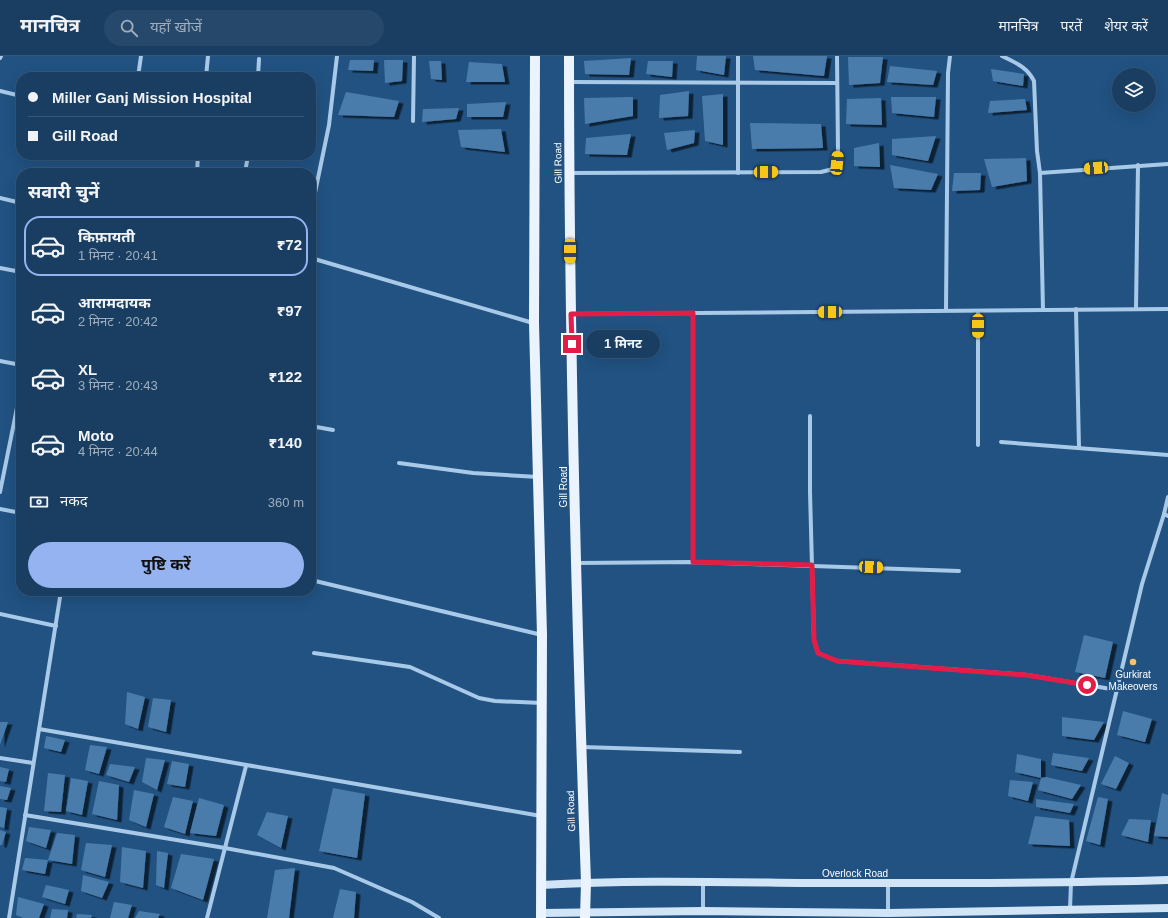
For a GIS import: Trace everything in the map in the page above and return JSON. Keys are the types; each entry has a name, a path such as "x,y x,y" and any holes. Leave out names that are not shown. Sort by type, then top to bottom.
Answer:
{"main road":[{"path":"535,56 534,324 542,635 543,817 541,915"},
{"name":"Gill Road","path":"569,56 575,564 586,882 585,915"}],"street":[{"path":"139,72 141,56"},
{"path":"206,72 208,56"},
{"path":"316,188 329,125 337,56"},
{"path":"413,121 414,56"},
{"path":"738,56 738,173"},
{"path":"570,173 821,172 833,169 837,163 838,152 837,56"},
{"path":"946,310 948,73 950,56"},
{"path":"1002,56 1021,65 1030,72 1034,81 1037,151 1040,172 1043,310"},
{"path":"258,72 259,58"},
{"path":"569,82 837,82"},
{"path":"0,91 16,95"},
{"path":"1040,172 1168,164"},
{"path":"1136,309 1138,165"},
{"path":"0,198 16,202"},
{"path":"316,259 534,324"},
{"path":"0,268 16,271"},
{"path":"1076,309 1079,448"},
{"path":"571,314 1168,309"},
{"path":"978,311 978,445"},
{"path":"693,313 693,562"},
{"path":"0,361 16,364"},
{"path":"0,492 16,413"},
{"path":"810,416 810,492 814,640 818,653 837,661 1026,675 1117,690"},
{"path":"316,427 333,430"},
{"path":"1001,442 1168,455"},
{"path":"399,463 473,473 538,477"},
{"path":"1070,909 1071,883 1142,584 1166,515 1168,497"},
{"path":"0,509 16,513"},
{"path":"575,564 693,562 959,571"},
{"path":"316,581 542,635"},
{"path":"9,918 60,596"},
{"path":"0,614 56,626"},
{"path":"314,654 410,667 479,698 495,701 542,704"},
{"path":"39,729 543,817"},
{"path":"581,746 740,752"},
{"path":"0,758 34,763"},
{"path":"207,918 246,766"},
{"path":"25,815 225,848 334,868 412,902 440,918"},
{"name":"Overlock Road","path":"541,885 586,882 1071,883 1168,880"},
{"path":"703,882 703,911"},
{"path":"888,883 888,912"},
{"path":"541,915 703,911 888,912 1168,908"}],"building":[{"path":"697,56 726,56 724,75 696,70"},
{"path":"753,56 827,56 824,76 755,70"},
{"path":"848,57 883,57 880,83 849,85"},
{"path":"631,58 629,75 585,74 584,61"},
{"path":"350,60 374,60 373,71 348,70"},
{"path":"384,60 403,60 402,81 385,83"},
{"path":"429,61 441,61 442,80 431,79"},
{"path":"648,61 673,61 672,77 646,74"},
{"path":"469,62 502,64 505,82 466,82"},
{"path":"890,66 937,71 933,85 887,82"},
{"path":"991,69 1024,74 1023,86 993,81"},
{"path":"689,91 688,116 659,118 660,95"},
{"path":"346,92 399,101 394,117 338,115"},
{"path":"723,94 723,145 705,141 702,96"},
{"path":"633,97 633,116 585,124 584,98"},
{"path":"891,97 936,97 934,117 892,113"},
{"path":"881,98 882,125 846,124 847,99"},
{"path":"1025,99 1027,110 988,113 990,101"},
{"path":"506,102 503,117 467,117 467,104"},
{"path":"459,108 456,119 422,122 423,109"},
{"path":"750,123 821,124 823,148 752,149"},
{"path":"501,129 505,152 461,147 458,130"},
{"path":"695,130 694,143 667,150 664,133"},
{"path":"631,134 627,155 585,154 586,138"},
{"path":"936,136 928,161 892,155 892,139"},
{"path":"879,143 880,167 854,166 854,148"},
{"path":"1026,158 1027,181 992,187 984,159"},
{"path":"890,165 938,174 931,190 894,188"},
{"path":"954,173 981,173 980,190 952,191"},
{"path":"1084,635 1113,642 1105,678 1075,672"},
{"path":"127,692 145,697 138,729 125,724"},
{"path":"153,698 171,700 166,732 148,727"},
{"path":"1123,711 1152,719 1145,742 1117,735"},
{"path":"1062,717 1104,722 1094,740 1062,736"},
{"path":"0,722 8,722 0,745"},
{"path":"46,736 65,740 61,752 44,748"},
{"path":"90,745 107,747 99,774 85,770"},
{"path":"1053,753 1089,758 1082,771 1051,765"},
{"path":"1017,754 1041,759 1041,778 1015,772"},
{"path":"1115,756 1129,763 1116,789 1101,784"},
{"path":"146,758 165,760 157,790 142,782"},
{"path":"172,761 189,764 185,787 167,784"},
{"path":"110,764 135,767 129,782 106,775"},
{"path":"0,767 9,769 6,782 0,781"},
{"path":"48,773 65,775 61,812 44,811"},
{"path":"1046,777 1081,785 1072,799 1038,790 1041,778"},
{"path":"71,778 88,781 82,815 66,811"},
{"path":"1010,780 1033,782 1028,801 1008,796"},
{"path":"99,781 119,785 117,820 92,814"},
{"path":"0,786 11,788 7,800 0,799"},
{"path":"333,788 365,794 357,858 319,851"},
{"path":"134,790 154,794 146,827 129,820"},
{"path":"1162,793 1168,795 1168,837 1154,836"},
{"path":"173,797 193,801 185,834 164,827"},
{"path":"1098,797 1108,799 1100,845 1086,841"},
{"path":"199,798 224,805 216,836 190,833"},
{"path":"1036,799 1074,804 1070,813 1036,807"},
{"path":"0,807 7,808 4,828 0,827"},
{"path":"267,812 288,816 281,848 257,835"},
{"path":"1035,816 1069,820 1070,846 1028,844"},
{"path":"1129,819 1151,820 1148,842 1121,835"},
{"path":"29,827 51,830 46,848 26,841"},
{"path":"0,830 6,832 2,845 0,845"},
{"path":"57,833 75,835 72,864 48,860"},
{"path":"86,843 112,845 105,877 81,870"},
{"path":"122,847 146,851 143,888 120,882"},
{"path":"157,851 168,853 164,888 156,885"},
{"path":"181,854 214,859 203,900 171,888"},
{"path":"25,858 48,860 45,874 22,870"},
{"path":"295,868 289,918 267,918 275,870"},
{"path":"83,875 109,882 102,898 81,891"},
{"path":"46,885 69,890 65,904 42,897"},
{"path":"340,889 356,892 354,918 333,918"},
{"path":"18,897 44,904 39,918 23,918 16,915"},
{"path":"114,902 132,905 128,918 110,918"},
{"path":"52,909 68,910 67,918 50,918"},
{"path":"139,911 160,914 158,918 135,918"},
{"path":"77,914 92,915 91,918 76,918"}],"place":[{"name":"Gurkirat Makeovers","path":"1133,662"}],"route":[{"path":"572,344 571,314 693,313 693,562 812,565 814,640 818,653 837,661 1026,675 1087,685"}]}
